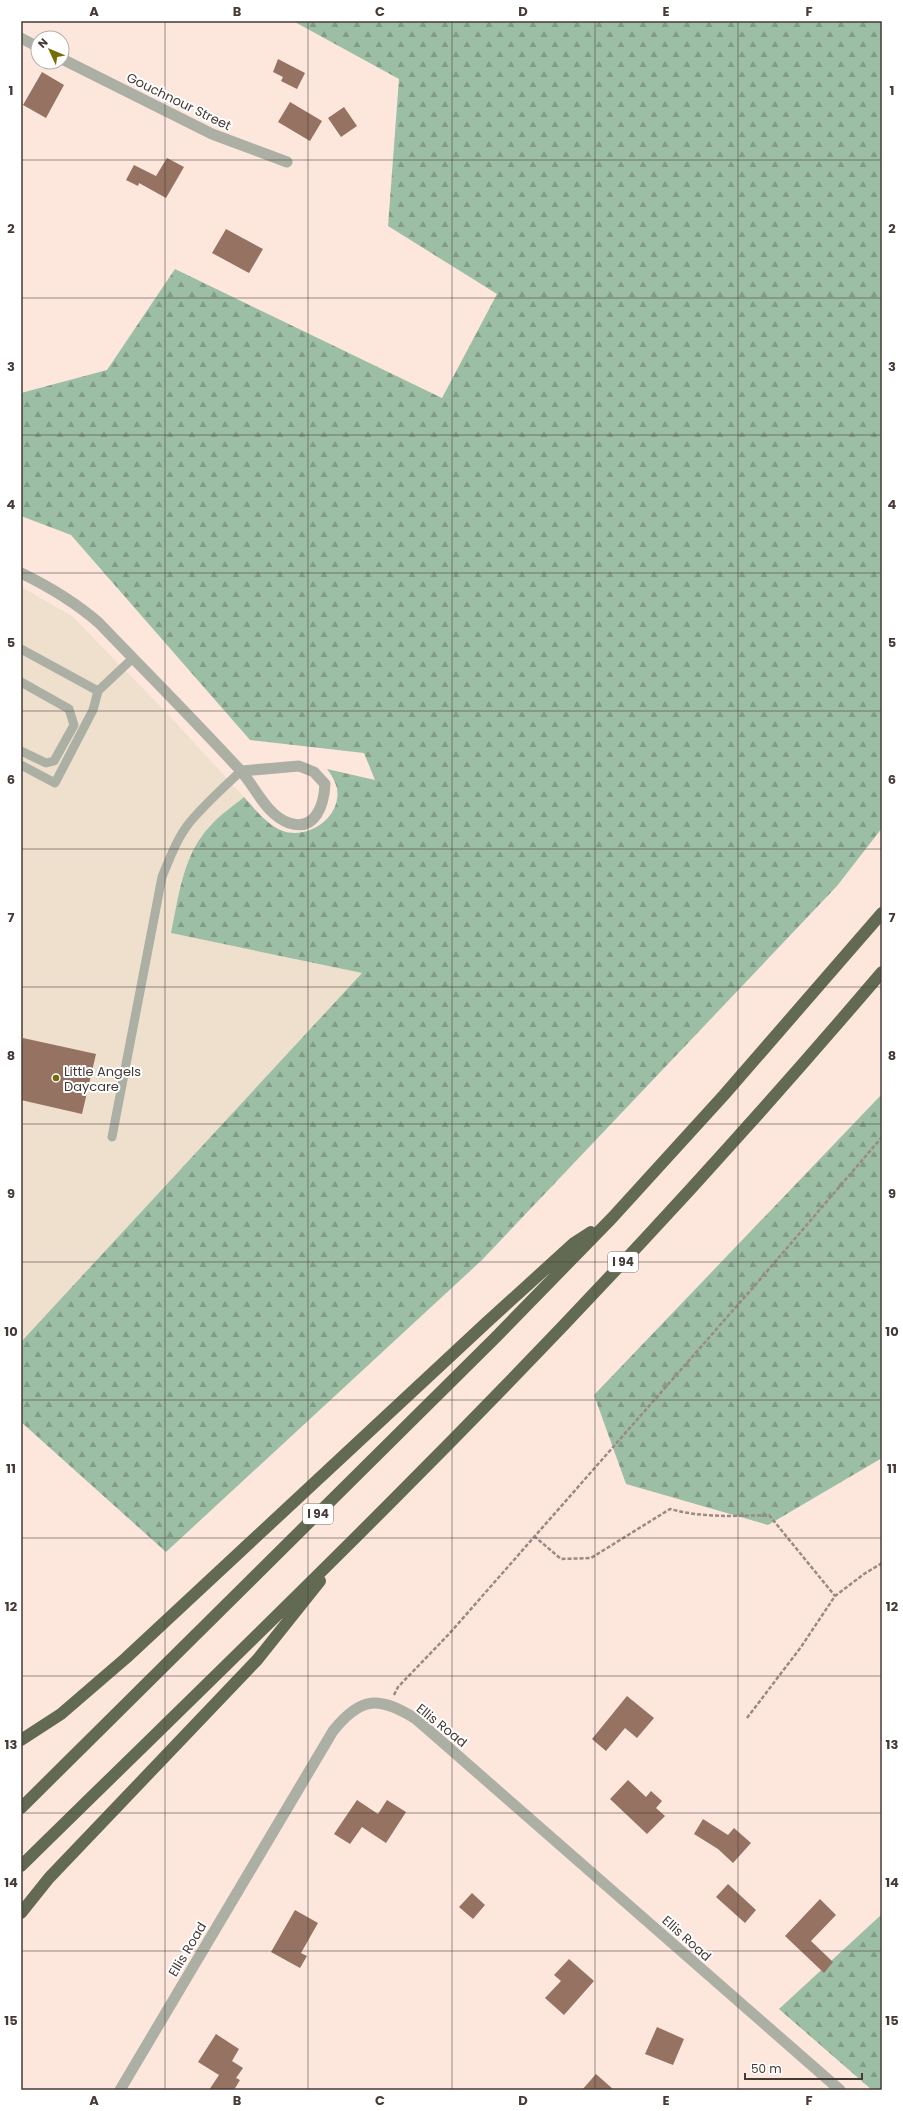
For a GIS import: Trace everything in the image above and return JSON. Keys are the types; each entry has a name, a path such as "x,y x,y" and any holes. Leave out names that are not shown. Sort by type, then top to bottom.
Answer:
{"highway":[{"name":"I 94","path":"21,1808 491,1343 612,1218 734,1083 882,913"},
{"name":"I 94","path":"21,1866 353,1540 508,1384 632,1253 831,1032 882,972"},
{"path":"21,1740 61,1714 126,1658 574,1243 612,1218"},
{"path":"21,1913 49,1878 257,1660 353,1540"}],"street":[{"path":"21,38 30,43"},
{"name":"Gouchnour Street","path":"70,63 212,134 287,162"},
{"path":"21,573 77,604 99,623 242,771 274,812 289,823 304,824 319,813 324,799 325,784 314,772 299,766 242,771"},
{"name":"Ellis Road","path":"120,2090 333,1731 351,1712 361,1706 372,1703 390,1705 416,1719 840,2090"}],"lane":[{"path":"21,650 98,691"},
{"path":"21,765 55,783 93,710 98,691 133,658"},
{"path":"21,682 69,709 74,725 54,761 46,763 21,751"},
{"path":"112,1137 162,877 174,849 190,823 208,803 242,771"}],"path":[{"path":"390,1705 398,1687 448,1634 757,1283 882,1136"},
{"path":"534,1536 560,1559 592,1558 670,1509 688,1514 720,1517 769,1515 835,1596"},
{"path":"747,1718 801,1647 835,1596 864,1574 882,1563"}],"shaded area":[{"path":"21,587 72,616 165,711 244,797 211,824 200,838 171,933 362,973 21,1342"}],"green space":[{"path":"293,21 882,21 882,828 837,886 482,1260 166,1552 21,1422 21,1342 362,973 171,933 180,890 188,862 202,836 218,818 244,797 272,825 283,831 293,833 313,829 322,824 329,817 337,799 336,785 327,769 375,780 364,753 250,740 71,535 21,516 21,393 107,370 175,269 442,398 497,294 388,226 399,79"},
{"path":"882,1094 882,1458 768,1525 626,1484 594,1395"},
{"path":"882,1914 882,2090 872,2090 779,2009"}],"building":[{"path":"278,59 305,73 297,89 281,81 283,77 273,72"},
{"path":"42,72 64,85 46,118 23,105"},
{"path":"290,102 322,121 310,141 278,122"},
{"path":"344,107 357,126 341,137 328,118"},
{"path":"167,158 184,167 166,198 139,183 138,186 126,180 134,165 156,176"},
{"path":"226,229 263,249 249,273 212,253"},
{"name":"Little Angels Daycare","path":"23,1038 96,1054 82,1114 21,1100 21,1047"},
{"path":"627,1696 654,1718 637,1738 625,1728 606,1751 592,1739"},
{"path":"628,1780 646,1797 651,1791 662,1801 656,1808 665,1816 647,1834 610,1799"},
{"path":"357,1800 378,1814 387,1800 406,1812 386,1843 362,1827 350,1844 334,1834"},
{"path":"703,1819 728,1835 734,1828 751,1843 733,1863 718,1849 694,1834"},
{"path":"728,1884 756,1910 745,1923 716,1897"},
{"path":"472,1893 485,1905 473,1919 459,1907"},
{"path":"820,1899 836,1915 811,1941 833,1962 824,1973 785,1936"},
{"path":"295,1910 318,1923 301,1953 307,1956 300,1968 271,1952"},
{"path":"569,1959 594,1981 564,2015 545,1998 561,1981 554,1975"},
{"path":"657,2027 684,2039 673,2065 645,2054"},
{"path":"216,2034 239,2049 232,2061 243,2068 236,2078 240,2080 234,2090 209,2090 219,2075 198,2062"},
{"path":"596,2074 614,2090 582,2090"}],"place":[{"name":"Little Angels Daycare","path":"56,1078"}]}
